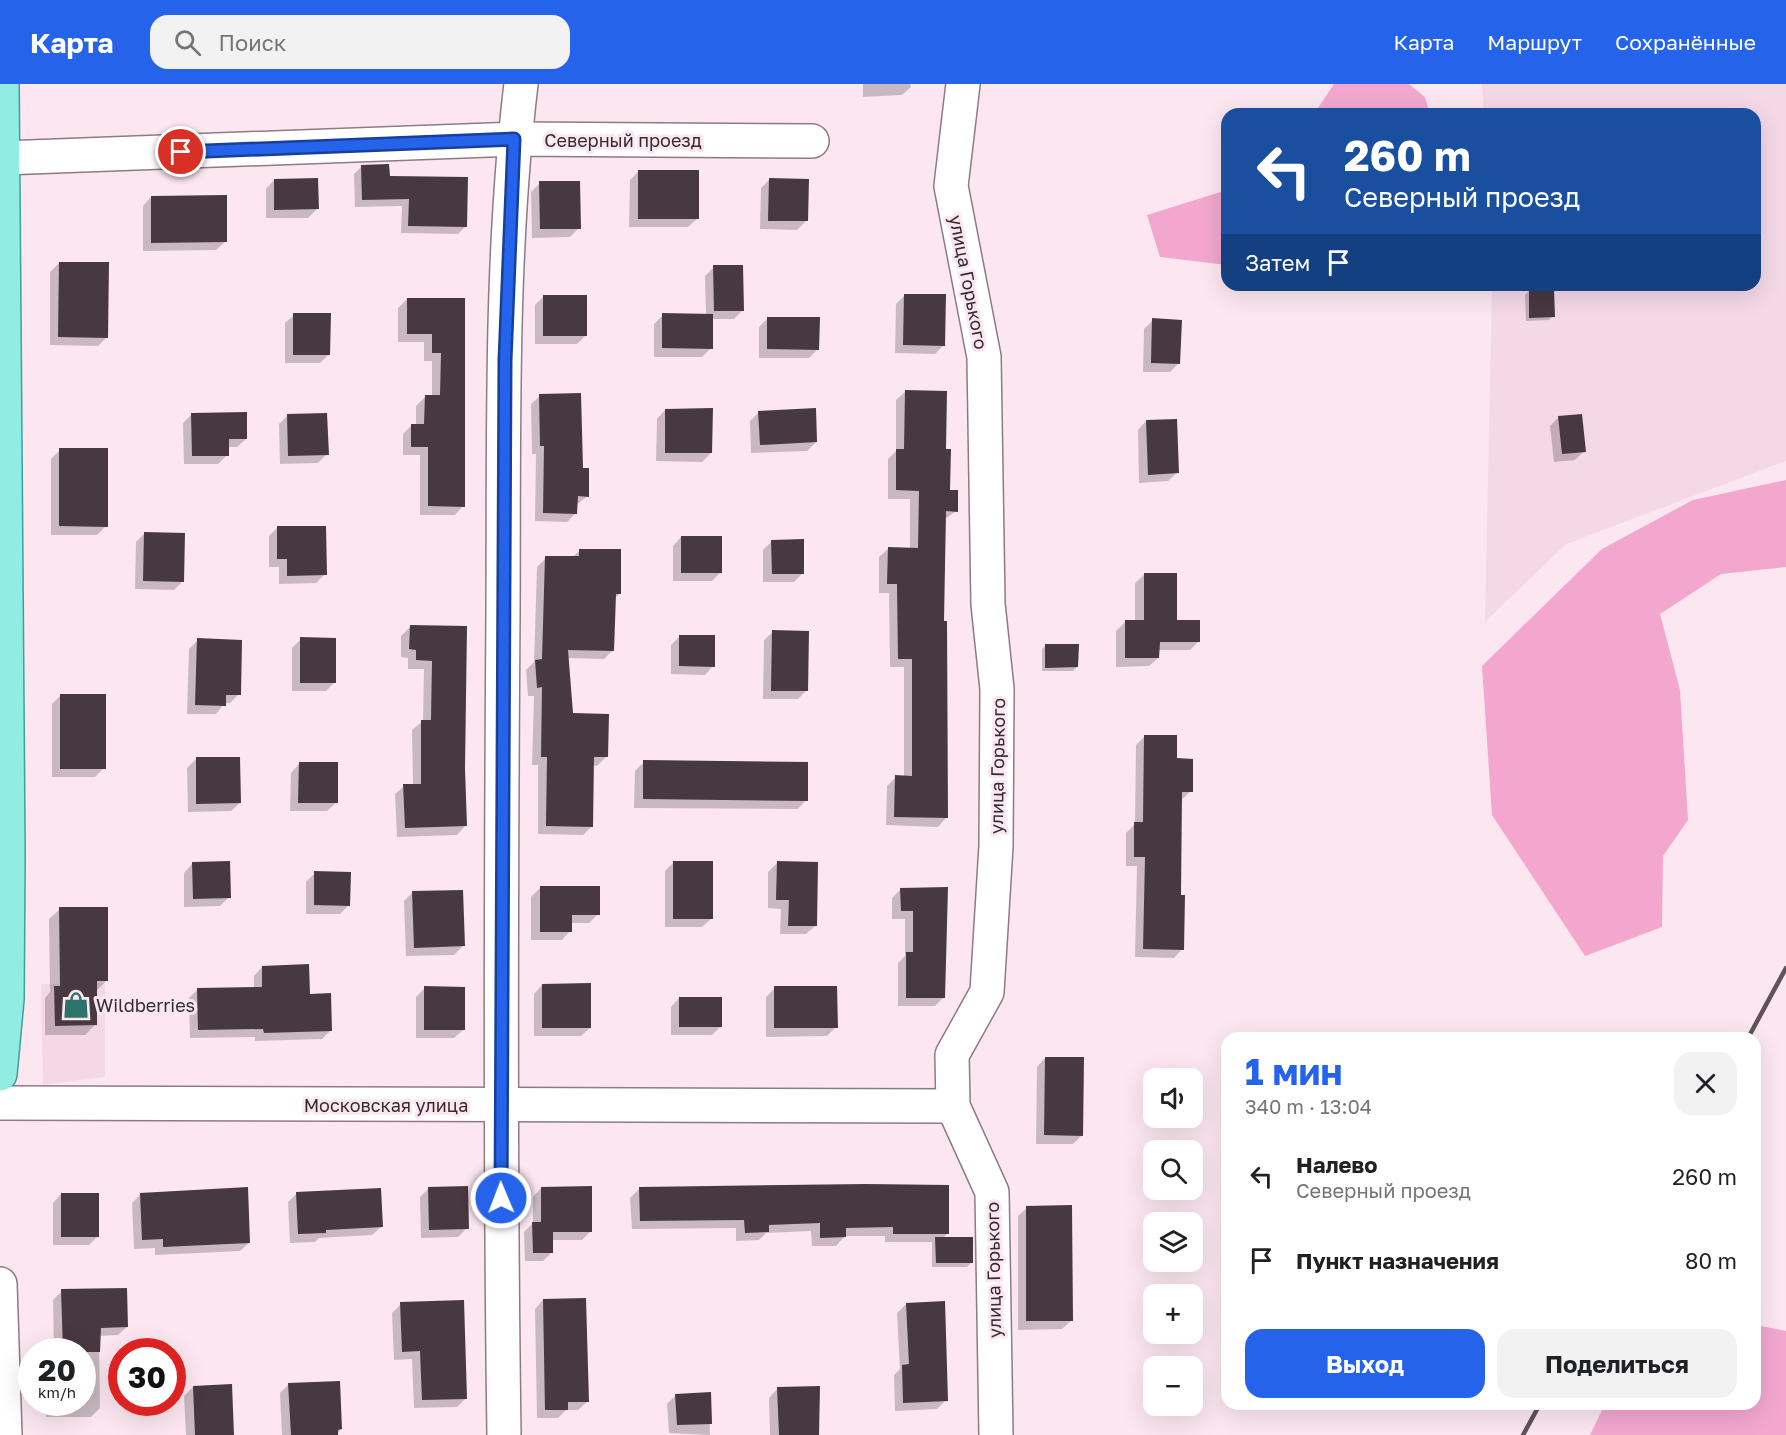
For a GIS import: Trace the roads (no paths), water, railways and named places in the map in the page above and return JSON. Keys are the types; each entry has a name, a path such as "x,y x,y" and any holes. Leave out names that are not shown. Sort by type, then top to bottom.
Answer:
{"main road":[{"path":"0,1074 7,999 8,856 2,84"}],"street":[{"path":"504,1435 499,1105 505,360 514,139 521,84"},
{"name":"улица Горького","path":"963,84 951,186 984,357 988,604 997,689 997,779 996,846 987,992 952,1056 953,1106 992,1192 996,1435"},
{"name":"Северный проезд","path":"3,158 514,139 812,141"},
{"name":"Московская улица","path":"0,1103 953,1106"},
{"path":"0,1284 5,1435"}],"railway":[{"path":"1751,1032 1786,968"},
{"path":"1523,1435 1537,1410"}],"place":[{"name":"Wildberries","path":"76,1005"}]}
